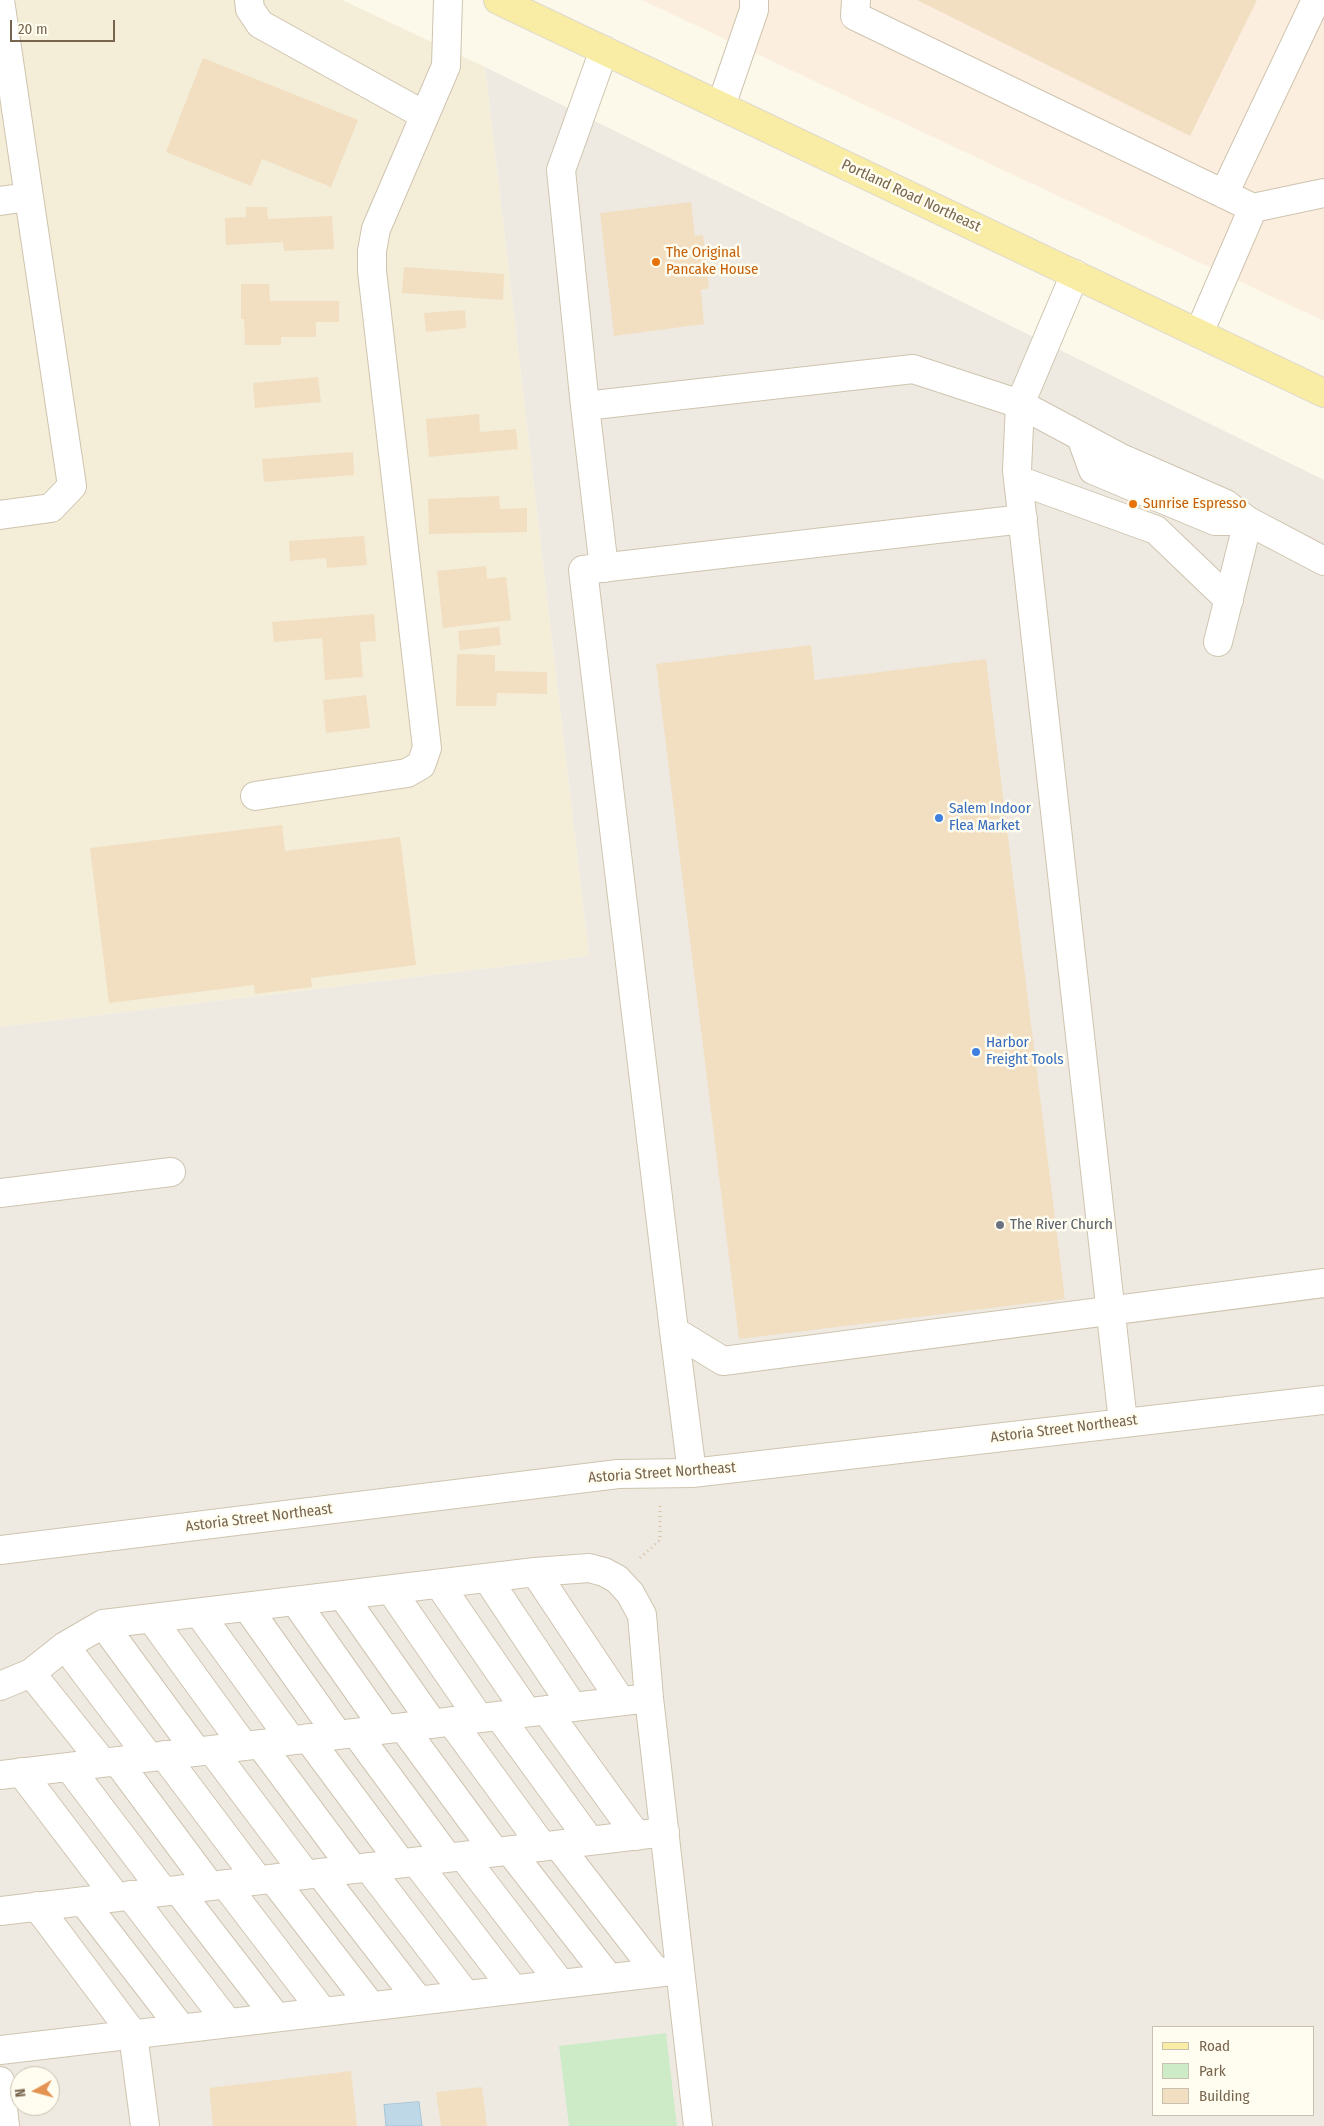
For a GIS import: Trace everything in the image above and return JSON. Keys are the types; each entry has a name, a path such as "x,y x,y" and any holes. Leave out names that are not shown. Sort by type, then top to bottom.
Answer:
{"main road":[{"name":"Portland Road Northeast","path":"498,0 1324,393"}],"street":[{"path":"0,0 72,486 51,508 0,515"},
{"path":"249,0 250,10 260,24 424,115"},
{"path":"255,796 407,773 422,764 427,748 372,271 372,251 376,229 446,66 448,0"},
{"path":"721,106 754,10 754,0"},
{"path":"856,0 855,16 1253,208 1324,193"},
{"path":"1224,194 1316,0"},
{"path":"604,50 561,170 604,568"},
{"path":"0,202 29,197"},
{"path":"1199,333 1253,208"},
{"path":"1075,274 1020,404 1018,480 1123,1422"},
{"path":"585,406 913,368 1020,404 1121,458 1226,504 1248,521 1324,560"},
{"path":"1018,480 1156,530 1229,600"},
{"path":"692,1473 583,570 1023,519"},
{"path":"1218,642 1248,521"},
{"path":"0,1193 171,1172"},
{"path":"674,1331 723,1361 1324,1283"},
{"name":"Astoria Street Northeast","path":"0,1550 608,1475 692,1473 1324,1400"},
{"path":"0,1686 31,1674 65,1646 103,1624 535,1572 589,1568 604,1572 617,1579 630,1593 642,1616 664,1832 668,1972 698,2126"},
{"path":"535,1572 621,1701"},
{"path":"487,1578 574,1707"},
{"path":"439,1584 637,1836"},
{"path":"391,1590 489,1717 590,1841"},
{"path":"343,1596 442,1722 550,1846 668,1972"},
{"path":"295,1601 394,1728 503,1851 609,1978"},
{"path":"247,1607 347,1734 455,1857 561,1984"},
{"path":"199,1613 299,1739 408,1863 514,1990"},
{"path":"151,1618 252,1745 360,1868 466,1995"},
{"path":"103,1624 204,1751 313,1874 418,2001"},
{"path":"65,1646 157,1756 266,1880 371,2006"},
{"path":"31,1674 218,1885 323,2012"},
{"path":"11,1774 649,1698"},
{"path":"69,1766 276,2017"},
{"path":"11,1774 123,1896 228,2023"},
{"path":"0,1911 664,1832"},
{"path":"83,1901 181,2028"},
{"path":"36,1906 133,2034 145,2126"},
{"path":"0,2050 668,1972"},
{"path":"0,2081 7,2126"}],"path":[{"path":"617,1579 660,1540 660,1473"}],"shaded area":[{"path":"0,0 342,0 485,67 589,956 0,1027"},
{"path":"642,0 1324,0 1324,321"},
{"path":"485,67 1324,480 1324,2126 0,2126 0,1027 589,956"}],"green space":[{"path":"666,2033 677,2126 569,2126 559,2046"}],"water":[{"path":"419,2102 422,2126 386,2126 384,2105"}],"building":[{"path":"917,0 1257,0 1190,136"},
{"path":"203,58 358,120 331,187 262,159 251,186 166,152"},
{"name":"The Original Pancake House","path":"691,202 695,236 703,235 709,288 701,290 704,324 614,336 600,213"},
{"path":"246,207 267,207 268,219 332,216 334,249 284,251 283,242 226,245 225,218 246,217"},
{"path":"404,267 504,274 503,300 402,293"},
{"path":"241,284 269,284 270,301 339,301 339,322 316,322 316,337 281,337 281,345 245,345 244,319 241,319"},
{"path":"465,310 466,328 426,332 424,313"},
{"path":"318,377 321,402 255,408 253,383"},
{"path":"479,414 480,432 516,429 518,449 429,457 426,419"},
{"path":"353,452 354,475 264,482 262,459"},
{"path":"499,496 500,509 527,508 527,532 429,534 428,499"},
{"path":"364,536 367,565 327,568 326,558 290,561 289,541"},
{"path":"486,566 487,579 506,577 511,620 443,628 437,571"},
{"path":"374,614 376,641 360,642 363,677 325,680 322,638 274,642 272,622"},
{"path":"499,627 501,645 460,650 458,631"},
{"path":"811,645 815,680 986,659 1065,1299 739,1339 656,664"},
{"path":"457,654 495,655 495,671 547,672 547,694 497,693 496,706 456,706"},
{"path":"366,695 370,728 326,733 323,700"},
{"path":"282,825 285,851 400,837 416,965 311,978 312,987 255,994 254,985 109,1003 90,848"},
{"path":"351,2071 357,2126 213,2126 209,2088"},
{"path":"482,2087 487,2126 441,2126 436,2092"}],"place":[{"name":"The Original Pancake House","path":"656,262"},
{"name":"Sunrise Espresso","path":"1133,504"},
{"name":"Salem Indoor Flea Market","path":"939,818"},
{"name":"Harbor Freight Tools","path":"976,1052"},
{"name":"The River Church","path":"1000,1225"}]}
